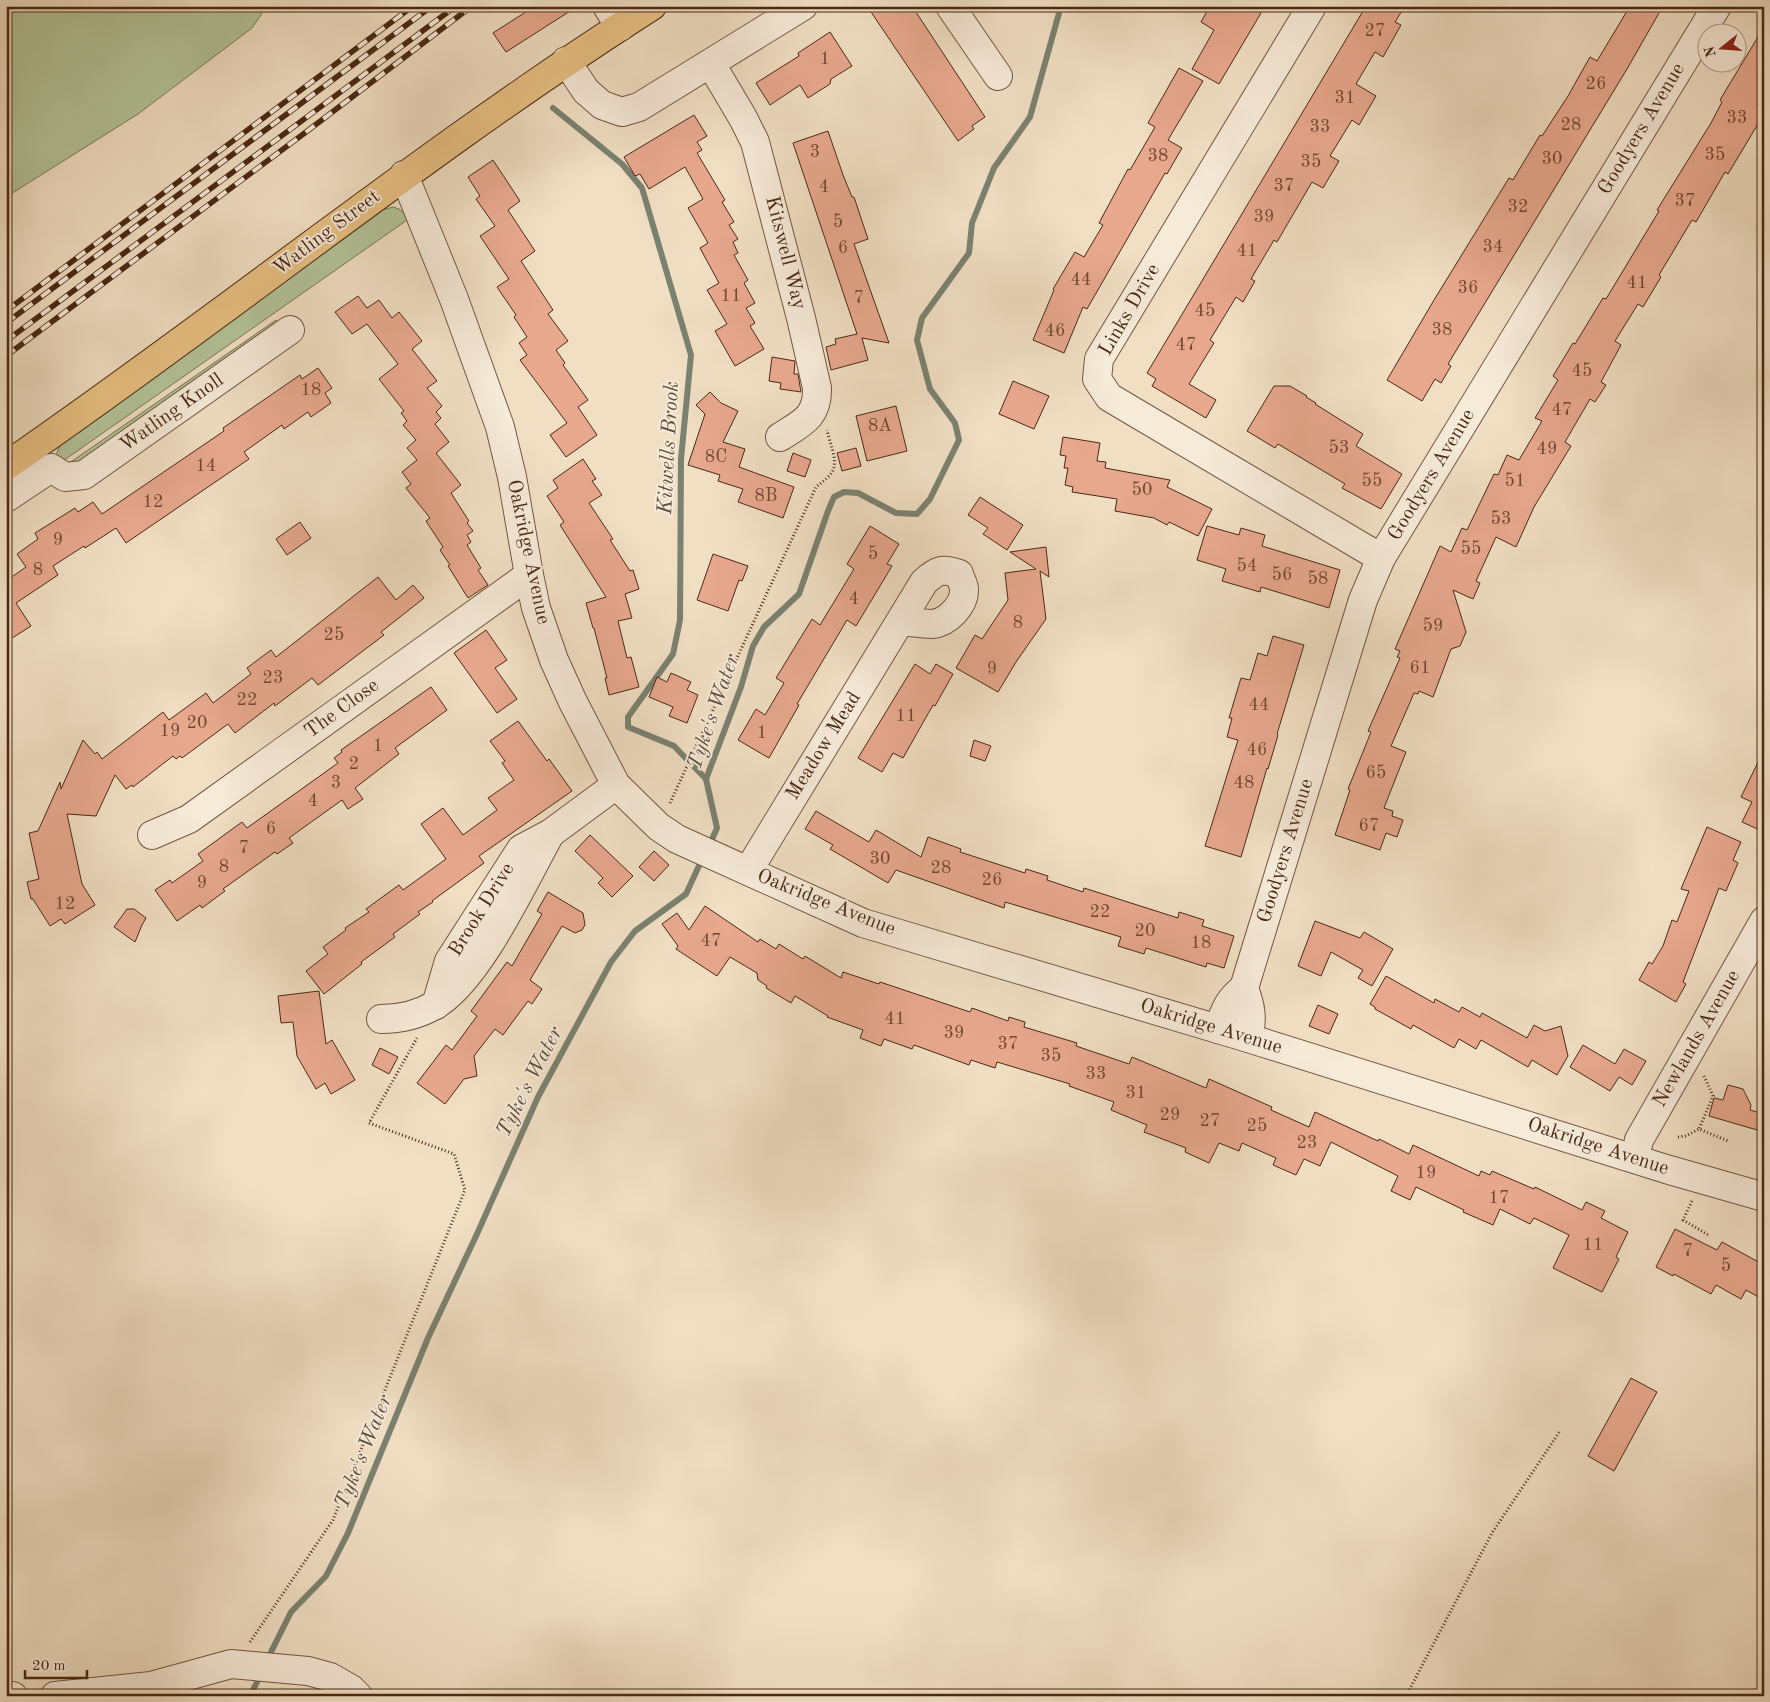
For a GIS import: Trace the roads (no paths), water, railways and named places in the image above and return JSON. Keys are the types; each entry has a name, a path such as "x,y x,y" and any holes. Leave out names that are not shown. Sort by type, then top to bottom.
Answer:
{"main road":[{"name":"Watling Street","path":"6,466 44,457 123,384 404,175 566,61 613,17 652,6"}],"street":[{"path":"566,61 586,91 602,105 622,112 639,107 803,6"},
{"path":"950,6 998,76"},
{"name":"Links Drive","path":"1312,6 1099,359 1098,379 1109,397 1381,558"},
{"name":"Goodyers Avenue","path":"1218,1029 1232,996 1244,988 1363,600 1381,558 1716,6"},
{"name":"Kitswell Way","path":"711,64 744,118 760,159 817,388 818,396 812,414 803,423 780,437"},
{"name":"Oakridge Avenue","path":"404,175 454,299 500,427 512,476 536,608 554,660 573,702 616,785 659,827 677,839 704,852 863,923 1248,1038 1702,1179 1764,1196"},
{"name":"Watling Knoll","path":"44,457 65,477 84,474 290,330"},
{"path":"6,498 44,457"},
{"name":"The Close","path":"152,835 189,819 529,575"},
{"name":"Meadow Mead","path":"748,871 901,621"},
{"name":"Brook Drive","path":"380,1020 401,1019 436,1005 463,982 490,941 551,833 616,785"},
{"name":"Newlands Avenue","path":"1635,1158 1639,1140 1764,921"},
{"path":"1244,988 1251,1007 1251,1026 1248,1038"},
{"path":"55,1696 151,1686 231,1664 308,1671 330,1677 358,1696"},
{"path":"6,1695 13,1696"}],"waterway":[{"name":"Tyke's Water","path":"709,846 717,828 706,779 741,687 753,646 764,627 799,594 834,497 844,492 858,493 896,513 917,514 930,499 959,440 955,423 930,389 917,340 922,318 969,253 972,223 994,168 1030,117 1061,6"},
{"name":"Kitwells Brook","path":"553,108 622,164 642,188 691,355 681,459 680,620 673,654 628,717 628,727 674,746 706,779"},
{"name":"Tyke's Water","path":"267,1660 291,1612 326,1576 348,1533 428,1338 538,1097 611,962 635,931 686,894 703,857"},
{"name":"Tyke's Water","path":"250,1696 261,1674"}],"railway":[{"path":"6,311 413,6"},
{"path":"6,323 432,6"},
{"path":"6,341 456,6"},
{"path":"6,356 472,6"}]}
